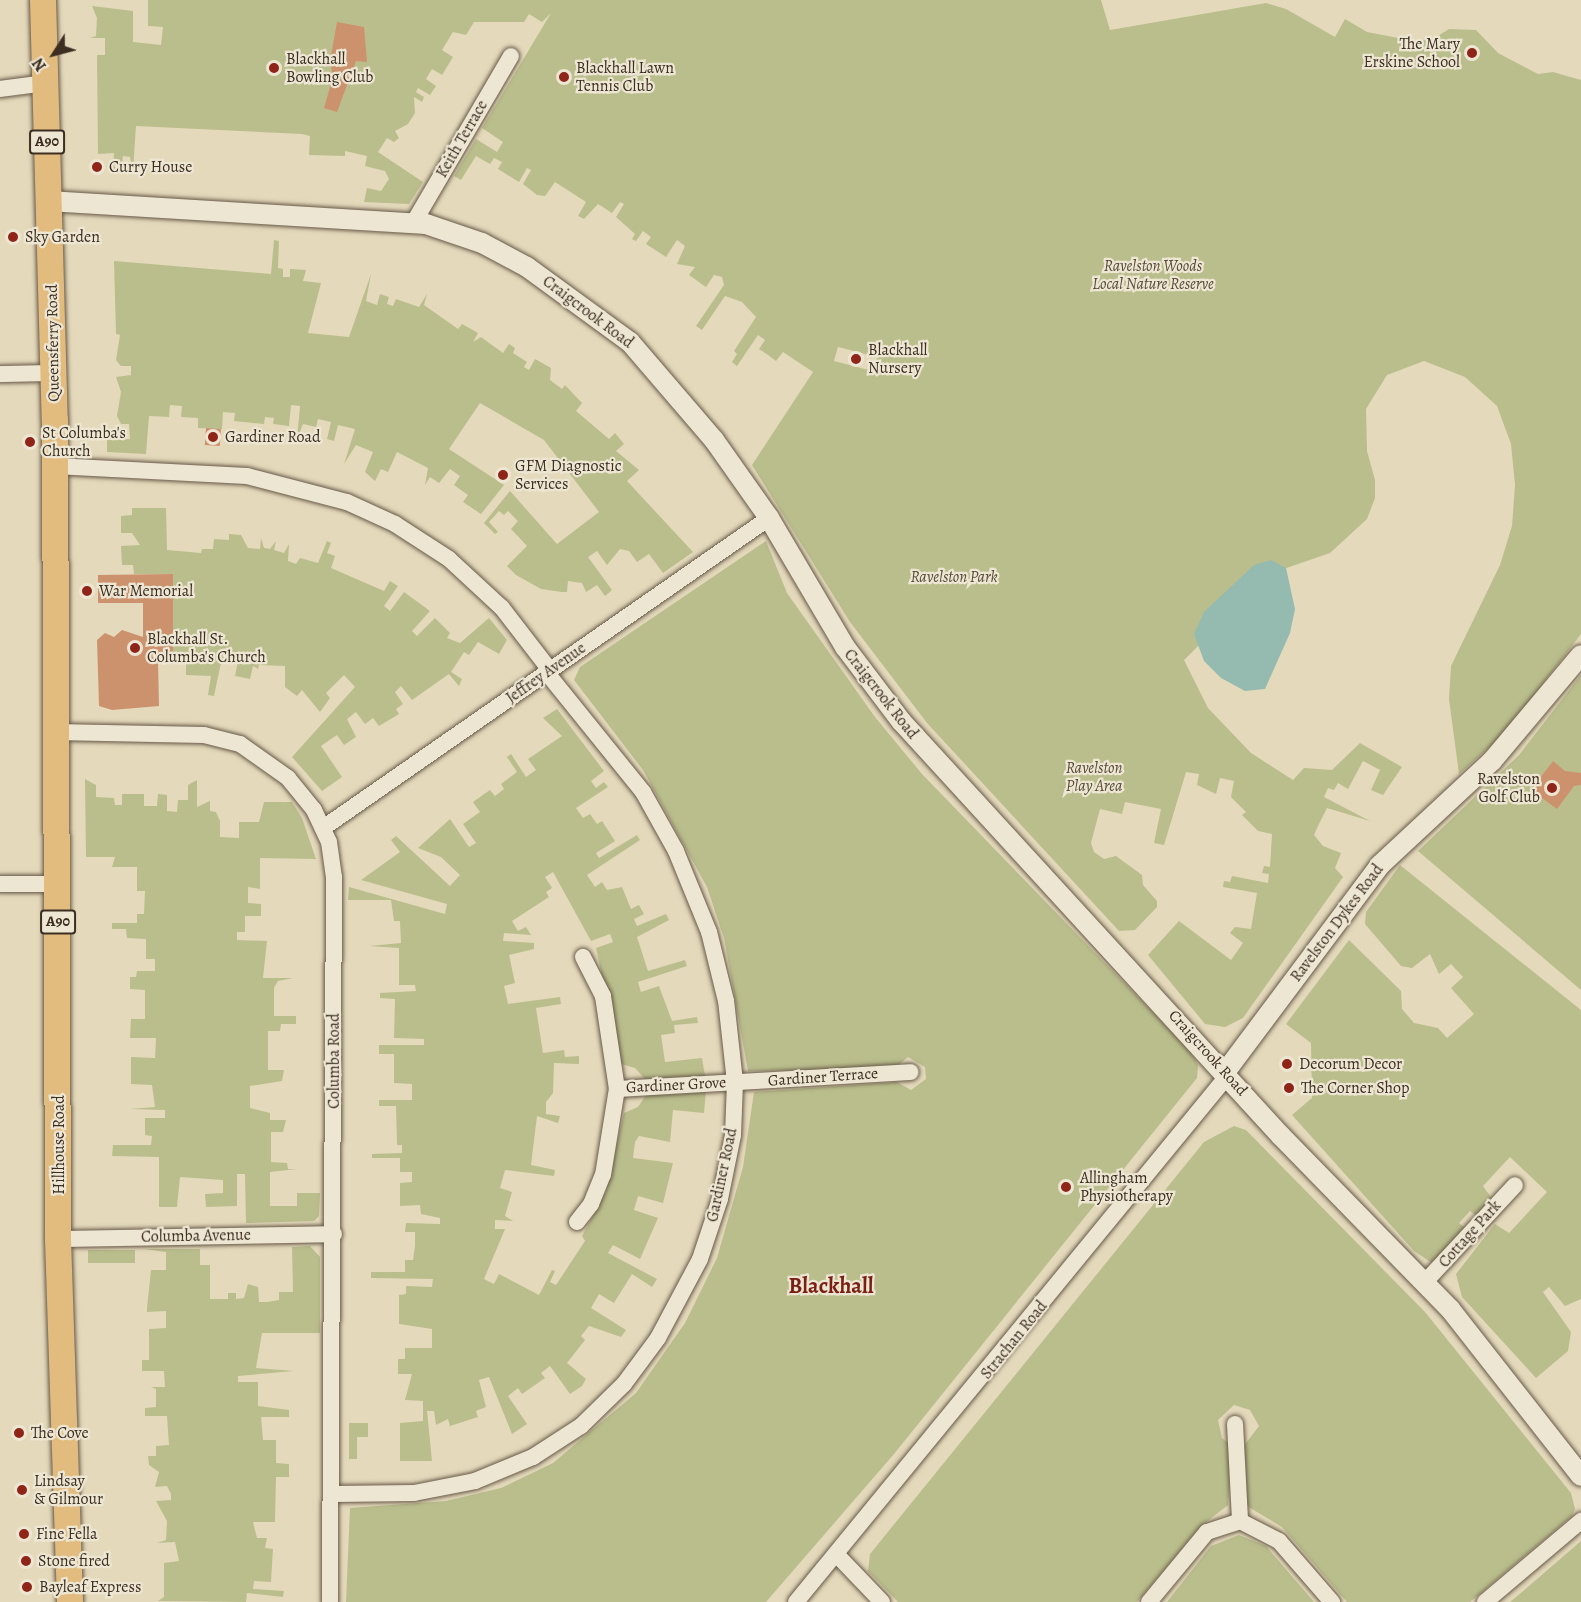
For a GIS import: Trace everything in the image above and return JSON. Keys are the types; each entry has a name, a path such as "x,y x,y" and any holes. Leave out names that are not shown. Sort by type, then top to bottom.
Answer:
{"main road":[{"name":"Queensferry Road","path":"43,0 54,374 54,687"},
{"name":"Hillhouse Road","path":"54,687 58,1239 70,1602"}],"street":[{"name":"Keith Terrace","path":"414,222 511,56"},
{"path":"0,89 45,83"},
{"name":"Craigcrook Road","path":"48,201 414,222 463,235 500,253 572,296 630,342 693,411 769,518 845,647 901,721 1227,1072 1281,1136 1425,1282 1581,1476"},
{"path":"0,374 54,374"},
{"name":"Gardiner Road","path":"55,466 247,476 347,502 395,524 450,560 498,604 628,771 676,851 720,974 735,1082 725,1178 700,1259 658,1338 611,1399 554,1445 492,1475 414,1493 334,1494"},
{"name":"Jeffrey Avenue","path":"323,828 769,518"},
{"name":"Ravelston Dykes Road","path":"1227,1072 1380,865 1492,761 1581,655"},
{"name":"Columba Road","path":"55,732 196,734 240,744 288,778 323,828 334,877 334,1494 330,1602"},
{"path":"0,884 57,884"},
{"name":"Gardiner Grove","path":"577,1222 591,1204 603,1174 617,1089 603,996 583,957"},
{"name":"Gardiner Terrace","path":"735,1082 911,1071"},
{"name":"Strachan Road","path":"796,1602 837,1555 1227,1072"},
{"name":"Gardiner Grove","path":"617,1089 735,1082"},
{"name":"Cottage Park","path":"1425,1282 1515,1185"},
{"name":"Columba Avenue","path":"58,1239 334,1234"},
{"path":"1235,1424 1240,1521"},
{"path":"1149,1602 1207,1532 1240,1521 1279,1541 1332,1602"},
{"path":"1485,1602 1581,1521"},
{"path":"837,1555 882,1602"}],"green space":[{"name":"Ravelston Woods Local Nature Reserve","path":"148,0 1101,0 1110,30 1266,3 1286,9 1335,37 1345,19 1367,32 1414,41 1433,39 1449,29 1476,30 1498,53 1538,74 1553,72 1581,80 1581,634 1504,734 1459,774 1449,699 1451,666 1500,565 1512,526 1515,485 1511,444 1497,406 1465,377 1424,361 1387,375 1366,409 1367,451 1375,480 1375,498 1367,519 1330,553 1272,573 1184,660 1208,708 1251,753 1293,780 1304,768 1332,770 1360,743 1402,767 1383,795 1371,790 1380,770 1363,761 1348,789 1338,783 1334,790 1328,788 1324,797 1370,821 1327,808 1318,826 1314,835 1323,846 1341,853 1335,868 1343,877 1243,1018 1225,1027 1205,1024 1148,955 1179,921 1231,960 1243,943 1230,933 1235,927 1251,929 1257,893 1223,887 1224,881 1230,882 1232,876 1268,883 1269,874 1262,873 1264,866 1270,867 1272,834 1258,831 1242,815 1246,812 1231,797 1234,781 1220,778 1216,794 1197,785 1199,774 1186,772 1164,845 1154,843 1161,809 1125,802 1122,814 1100,809 1091,843 1094,852 1104,859 1116,856 1142,875 1143,885 1157,901 1157,907 1135,930 1119,931 927,723 850,622 752,465 813,372 783,352 776,361 759,349 765,340 758,335 737,366 732,362 737,354 734,351 756,317 742,302 725,296 702,330 696,326 724,285 722,277 714,275 706,287 689,275 695,267 677,264 685,246 677,240 666,257 646,244 651,237 643,231 636,241 632,239 635,234 616,217 624,204 620,202 612,213 598,204 584,219 578,216 586,202 555,182 545,196 537,195 523,184 531,170 527,168 519,182 498,169 502,162 494,158 490,164 476,156 461,180 454,176 476,139 497,152 503,142 482,128 551,13 542,22 529,14 524,22 474,22 466,35 453,32 442,50 453,57 442,75 432,69 426,79 436,86 430,95 418,88 416,92 424,97 422,102 414,97 415,113 408,124 395,131 399,138 394,142 387,138 378,152 423,182 409,204 364,202 367,188 381,191 389,179 385,171 365,166 367,156 345,151 345,156 309,155 310,136 302,134 136,126 133,171 130,157 123,156 121,170 113,170 114,153 98,154 97,55 105,55 105,38 90,38 96,36 97,18 92,6 133,11 133,42 161,45 163,27 148,26","holes":["838,347 877,357 876,364 886,367 884,374 834,361"]},
{"path":"274,240 279,241 278,268 283,269 283,277 290,277 290,269 306,270 303,281 321,283 308,333 349,337 371,274 366,301 377,305 380,294 389,297 387,304 393,306 396,299 419,307 427,294 424,305 458,329 462,324 478,333 473,342 481,337 503,353 509,344 515,348 513,353 527,362 524,367 529,370 535,359 551,368 550,380 562,389 565,385 582,403 576,411 609,439 615,433 624,444 616,451 639,470 627,481 693,552 663,573 649,554 637,562 629,551 620,549 607,565 597,551 588,557 612,590 605,596 597,585 586,592 582,583 568,581 567,592 562,592 541,589 516,575 507,566 527,546 511,529 518,521 508,511 504,515 499,511 489,522 498,532 495,534 484,523 510,491 557,544 599,512 544,440 480,403 449,449 504,485 481,514 463,502 468,495 454,485 460,476 450,469 439,483 430,477 425,485 428,468 397,452 388,472 381,469 375,481 365,472 373,452 356,445 344,464 355,429 338,425 334,441 327,439 331,422 318,419 316,427 303,424 297,439 300,406 291,405 289,426 273,424 274,418 265,417 264,424 234,421 235,413 223,412 222,429 198,428 198,418 181,417 182,406 170,405 169,417 149,416 146,454 107,452 107,440 130,439 129,424 121,424 117,416 121,392 116,377 131,375 131,366 121,366 116,360 120,335 116,334 114,261 271,274"},
{"path":"132,508 166,508 167,550 201,553 202,549 213,549 214,539 229,540 229,534 241,535 248,548 260,549 261,538 264,548 270,549 276,541 274,550 284,553 289,544 288,561 296,564 300,558 318,563 327,541 331,543 327,553 335,556 331,568 384,591 390,581 398,586 384,606 390,611 404,592 430,611 412,631 417,636 435,618 450,633 447,638 460,643 489,618 507,640 499,654 478,642 469,655 464,652 451,672 462,679 459,686 449,674 412,700 401,686 395,692 403,704 396,709 399,714 379,726 373,718 365,724 356,712 347,719 356,737 344,745 337,735 321,746 342,777 322,791 292,757 355,687 344,675 326,693 330,698 320,712 302,690 297,696 285,687 285,666 259,665 258,669 253,666 250,679 235,676 238,661 222,658 214,696 208,695 211,676 186,675 186,658 173,657 173,574 134,574 133,565 122,565 121,546 140,545 132,533 121,533 121,516 132,515"},
{"path":"766,541 787,593 875,717 922,774 1191,1052 1198,1065 1197,1078 894,1454 766,1602 346,1602 350,1508 446,1501 501,1488 553,1463 636,1393 685,1323 717,1258 743,1167 754,1092 897,1082 911,1090 926,1079 925,1067 908,1057 895,1068 748,1071 724,938 707,887 643,770 574,680 580,667"},
{"path":"1581,675 1581,990 1418,851 1519,755"},
{"path":"557,709 604,771 591,781 596,788 604,782 608,787 576,808 583,818 590,814 597,824 602,821 615,841 596,853 599,858 637,835 640,840 587,875 595,887 602,882 607,890 622,887 631,909 639,905 644,914 634,919 637,926 666,914 669,920 637,937 648,971 685,960 687,966 638,982 641,992 659,986 672,1021 697,1017 698,1023 674,1025 675,1033 661,1035 665,1062 702,1058 705,1076 645,1079 635,1068 621,1064 596,948 613,942 610,934 591,941 553,872 545,877 552,888 546,892 549,897 512,921 518,931 526,927 531,935 504,933 503,941 534,943 534,949 509,955 515,983 504,986 508,1004 560,997 561,1004 536,1008 543,1053 564,1050 565,1057 579,1056 579,1064 554,1063 553,1093 546,1102 546,1114 560,1116 558,1123 537,1116 531,1165 555,1170 554,1176 505,1170 500,1188 512,1192 505,1216 513,1221 495,1220 495,1229 505,1229 484,1279 494,1284 499,1274 539,1295 552,1270 555,1271 550,1282 556,1285 585,1241 582,1236 606,1192 624,1113 638,1107 646,1095 706,1091 704,1113 673,1110 670,1142 639,1136 635,1142 633,1158 673,1163 663,1203 638,1196 634,1210 658,1218 640,1259 613,1245 608,1253 657,1279 652,1287 632,1274 614,1303 599,1294 591,1308 626,1330 621,1337 589,1326 581,1336 585,1340 567,1363 586,1379 582,1386 570,1394 550,1366 541,1373 545,1378 522,1394 518,1388 508,1396 527,1424 512,1434 489,1377 479,1380 486,1407 476,1411 478,1417 450,1426 448,1419 436,1425 434,1411 427,1411 432,1461 400,1461 400,1423 423,1421 423,1401 405,1400 412,1374 398,1374 398,1359 405,1359 405,1348 432,1348 432,1329 399,1324 399,1295 406,1294 406,1286 432,1287 433,1279 371,1278 371,1272 405,1272 405,1260 413,1260 415,1246 415,1232 405,1232 406,1223 440,1224 440,1218 421,1214 420,1205 400,1206 400,1183 412,1182 412,1172 400,1172 400,1158 372,1158 372,1154 402,1153 402,1145 397,1145 396,1106 379,1106 379,1100 412,1100 412,1084 394,1083 394,1054 379,1054 379,1045 424,1045 424,1039 394,1038 395,999 380,998 380,993 416,991 415,985 399,985 399,948 369,946 401,943 400,921 394,921 391,900 348,900 349,887 445,914 447,904 361,880 400,852 391,840 396,836 450,886 460,875 441,857 418,848 450,819 469,847 476,843 463,824 480,812 473,802 490,790 495,796 504,789 501,784 517,772 507,757 511,754 526,777 536,770 528,759 562,736 543,718"},
{"path":"85,779 96,785 96,797 114,798 115,805 122,805 122,794 144,794 144,806 157,806 158,794 167,795 167,811 177,812 178,800 188,800 188,785 197,780 197,807 210,801 210,811 216,812 220,821 220,837 239,838 239,822 259,822 264,802 292,802 302,818 316,859 260,858 260,889 248,887 248,903 261,904 261,916 245,916 245,932 237,932 237,940 267,941 263,978 293,978 278,981 274,988 274,1016 296,1016 296,1024 281,1024 280,1031 268,1031 268,1070 284,1070 282,1081 250,1086 250,1108 270,1113 270,1120 286,1120 283,1132 271,1132 271,1162 287,1163 288,1169 297,1169 270,1172 270,1206 297,1206 297,1193 320,1193 319,1216 314,1221 246,1223 245,1174 237,1174 237,1206 206,1207 205,1194 223,1193 223,1180 180,1177 177,1207 159,1207 159,1157 112,1156 113,1145 151,1145 152,1136 145,1135 145,1118 165,1118 165,1110 130,1109 155,1107 152,1085 131,1084 131,1057 155,1058 156,1038 130,1038 131,1019 145,1019 145,990 130,989 130,977 136,977 137,971 155,971 155,959 146,959 146,939 127,938 126,929 112,929 112,923 137,923 137,914 144,914 145,891 137,891 137,867 112,867 115,857 86,857"},
{"path":"1400,865 1581,1010 1581,1299 1565,1306 1549,1287 1543,1292 1571,1332 1568,1351 1536,1378 1462,1297 1456,1274 1495,1224 1509,1233 1547,1192 1510,1157 1483,1186 1493,1200 1480,1219 1470,1211 1459,1223 1470,1232 1432,1263 1414,1251 1292,1115 1312,1098 1311,1043 1286,1024 1349,940 1401,991 1402,1009 1414,1023 1438,1028 1447,1038 1474,1014 1451,988 1463,977 1451,964 1439,974 1430,954 1412,968 1401,966 1365,924 1366,912"},
{"path":"1234,1126 1246,1130 1425,1312 1571,1493 1575,1509 1572,1516 1470,1602 1347,1602 1282,1527 1247,1506 1243,1447 1259,1426 1250,1410 1234,1405 1218,1420 1222,1438 1232,1446 1228,1505 1200,1527 1137,1602 898,1602 868,1571 870,1554 1204,1142"},
{"path":"310,1246 320,1257 320,1333 262,1333 256,1368 294,1371 238,1376 238,1382 258,1382 258,1406 289,1410 289,1417 261,1417 263,1440 276,1440 276,1463 289,1464 289,1477 276,1477 275,1522 253,1522 257,1538 267,1538 265,1548 273,1549 271,1582 254,1581 253,1589 284,1591 283,1597 247,1593 246,1602 158,1601 164,1597 164,1563 179,1561 175,1542 157,1543 166,1540 167,1521 156,1501 171,1500 171,1494 167,1486 155,1487 159,1472 149,1465 148,1456 156,1456 156,1446 169,1445 167,1416 145,1416 145,1408 156,1407 156,1389 151,1387 165,1387 164,1371 142,1371 142,1360 149,1360 149,1329 166,1328 166,1311 147,1312 147,1308 151,1270 166,1270 166,1252 144,1249 200,1249 200,1265 210,1265 210,1299 228,1299 228,1293 236,1293 236,1299 244,1298 248,1284 258,1287 259,1302 267,1302 279,1300 279,1292 293,1292 292,1247"},
{"path":"88,1250 135,1250 135,1263 88,1263"},
{"path":"349,1423 368,1423 368,1437 357,1437 357,1459 349,1459"},
{"path":"1239,1535 1266,1546 1314,1602 1167,1602 1211,1546"},
{"path":"1581,1541 1581,1602 1510,1602 1522,1592"}],"water":[{"path":"1271,560 1286,568 1295,609 1290,633 1265,689 1245,691 1221,678 1204,661 1194,634 1204,612 1254,565"}],"building":[{"path":"337,22 364,27 367,62 356,61 337,112 324,108 333,77 330,61"},
{"name":"Gardiner Road","path":"206,428 221,429 220,446 205,445"},
{"name":"Blackhall St. Columba's Church","path":"173,574 173,661 158,661 159,706 112,710 99,706 97,640 105,633 114,637 122,630 143,637 143,603 98,603 98,575"},
{"name":"Ravelston Golf Club","path":"1553,761 1565,771 1581,773 1581,785 1574,786 1557,809 1531,790"}],"place":[{"name":"The Mary Erskine School","path":"1472,53"},
{"name":"Blackhall Bowling Club","path":"274,68"},
{"name":"Blackhall Lawn Tennis Club","path":"564,77"},
{"name":"Curry House","path":"97,167"},
{"name":"Sky Garden","path":"13,237"},
{"name":"Blackhall Nursery","path":"856,359"},
{"name":"Gardiner Road","path":"213,437"},
{"name":"St Columba's Church","path":"30,442"},
{"name":"GFM Diagnostic Services","path":"503,475"},
{"name":"War Memorial","path":"87,591"},
{"name":"Blackhall St. Columba's Church","path":"135,648"},
{"name":"Ravelston Golf Club","path":"1552,788"},
{"name":"Decorum Decor","path":"1287,1064"},
{"name":"The Corner Shop","path":"1289,1088"},
{"name":"Allingham Physiotherapy","path":"1066,1187"},
{"name":"The Cove","path":"19,1433"},
{"name":"Lindsay & Gilmour","path":"22,1490"},
{"name":"Fine Fella","path":"24,1534"},
{"name":"Stone fired","path":"26,1561"},
{"name":"Bayleaf Express","path":"27,1587"}],"district":[{"name":"Blackhall","path":"831,1287"}],"park label":[{"name":"Ravelston Park","path":"954,577"},
{"name":"Ravelston Play Area","path":"1094,777"}]}
